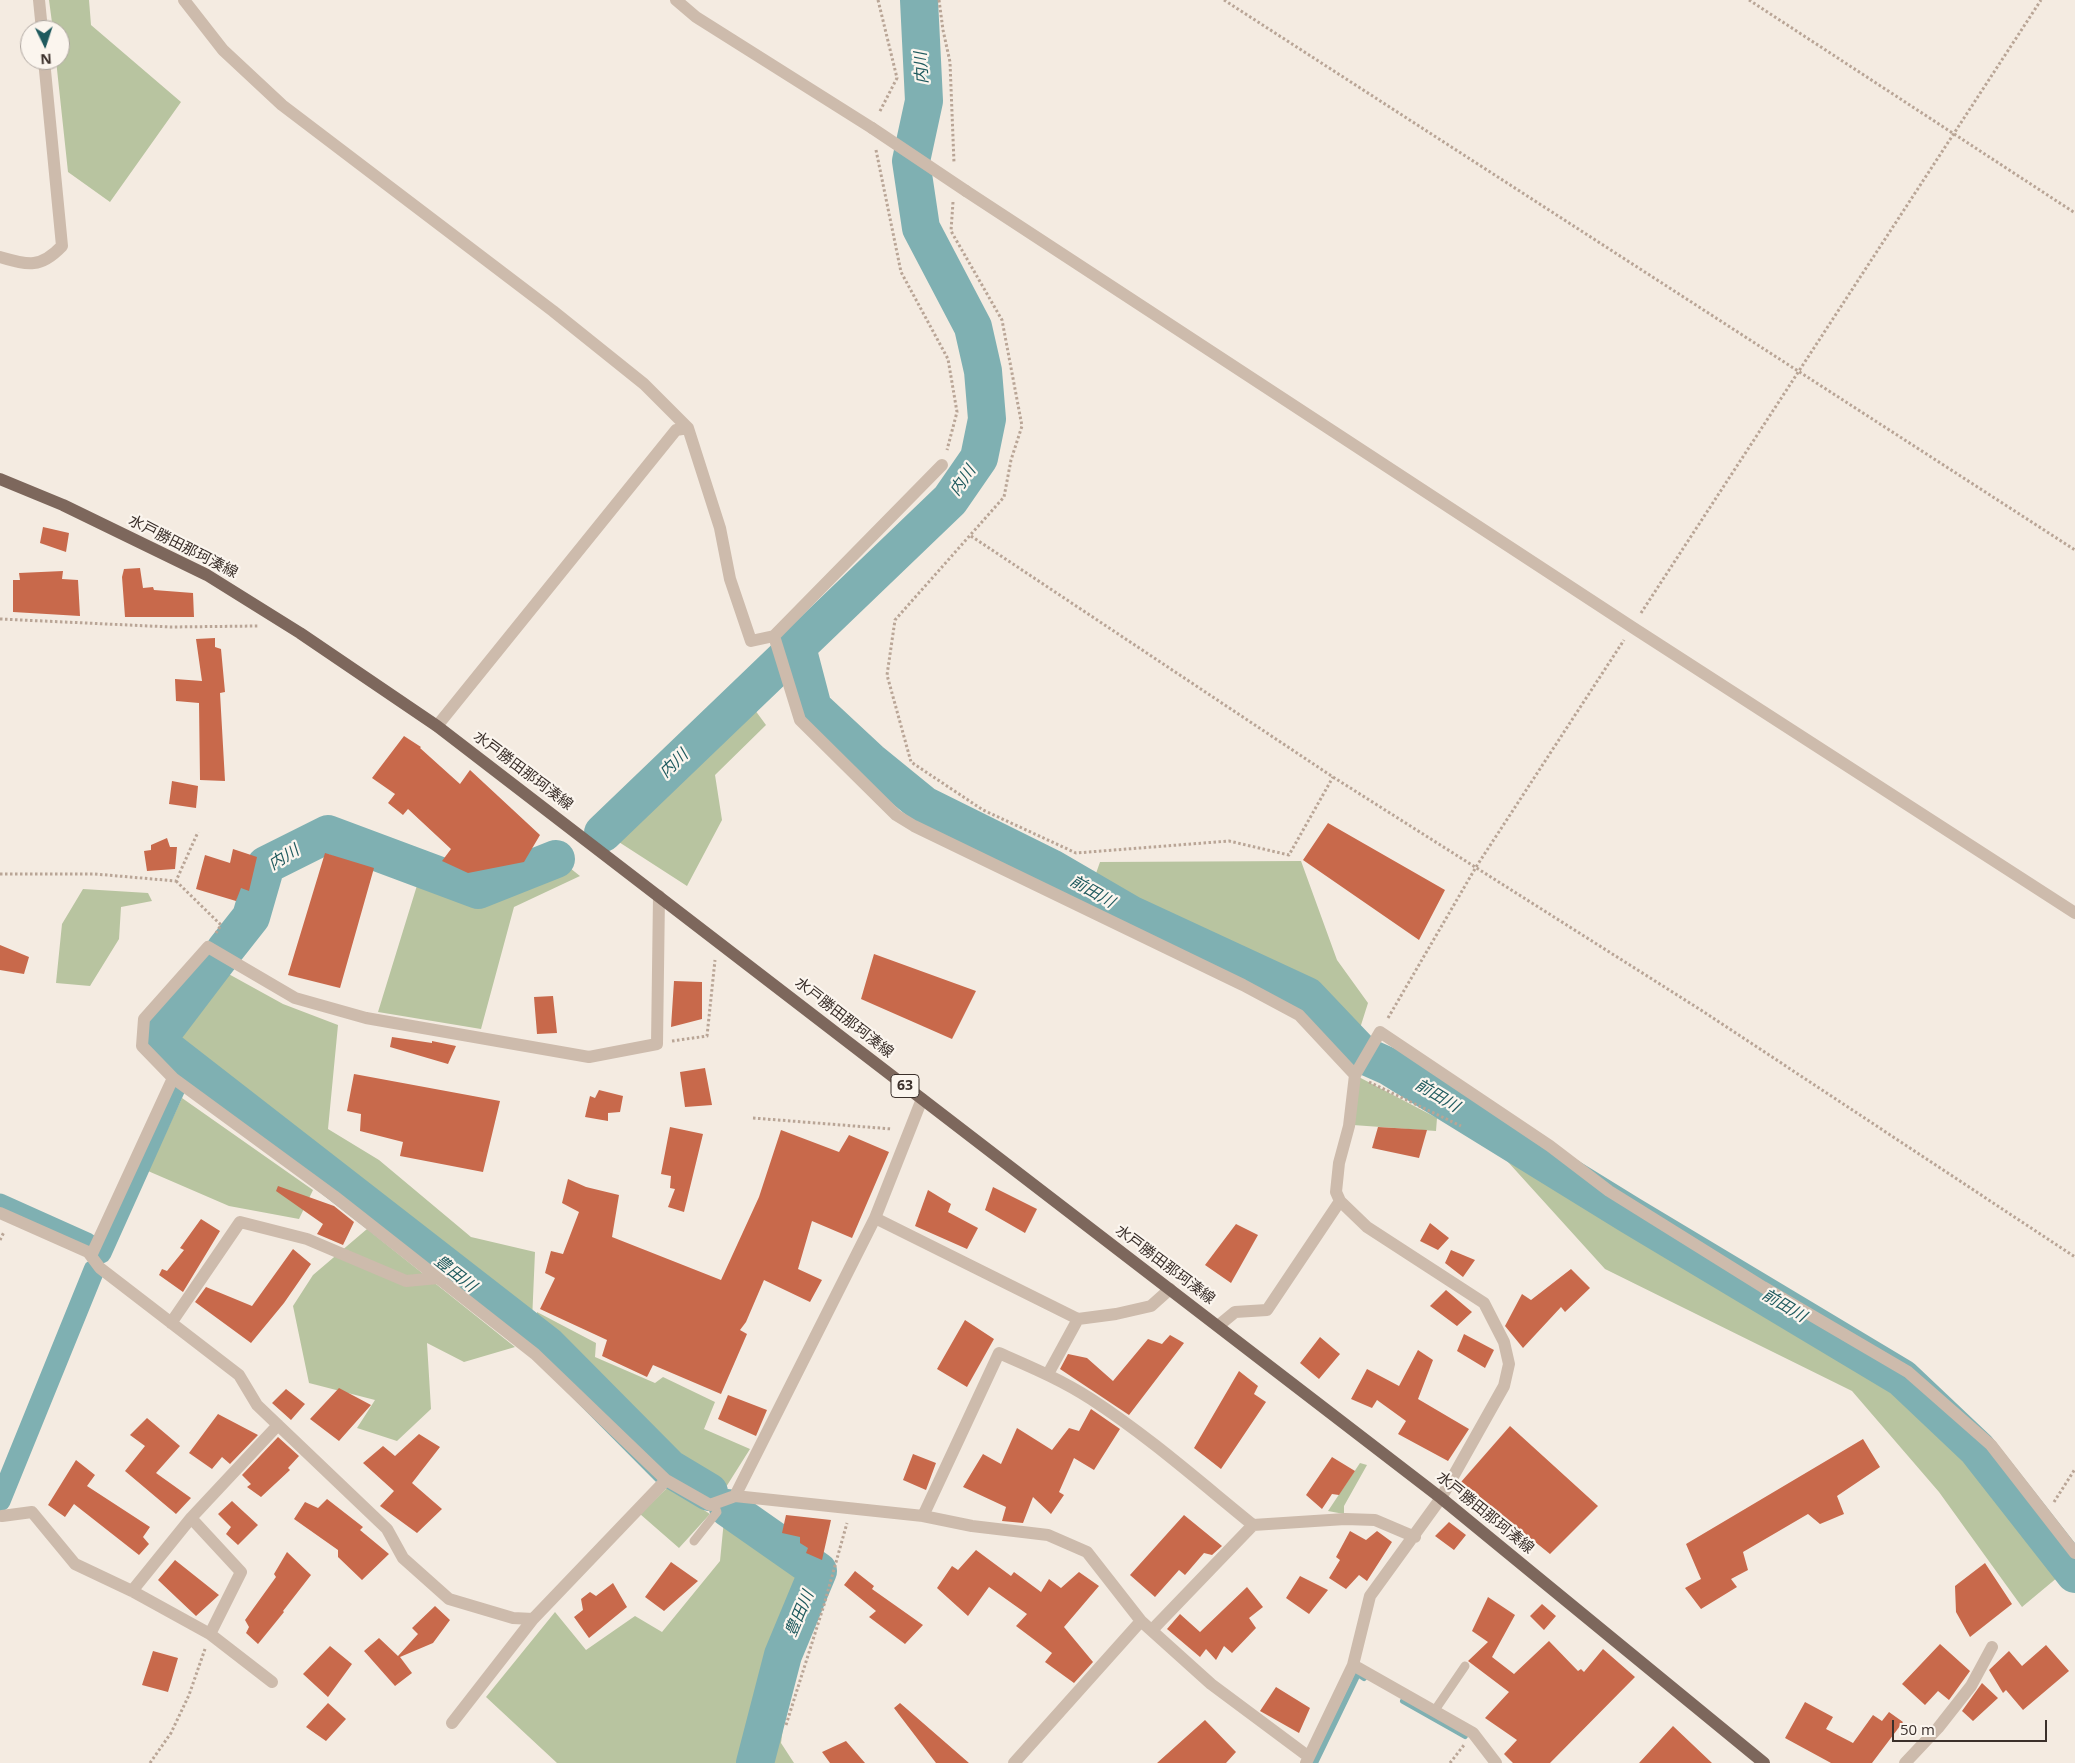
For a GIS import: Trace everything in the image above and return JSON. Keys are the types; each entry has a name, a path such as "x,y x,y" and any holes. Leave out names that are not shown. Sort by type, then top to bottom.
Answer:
{"main road":[{"name":"水戸勝田那珂湊線","path":"0,479 63,506 207,576 300,633 437,726 1441,1498 1764,1763"}],"street":[{"path":"39,0 41,20"},
{"path":"184,0 223,50 282,105 552,311 644,384 688,428 720,528 730,579 751,641 774,636 942,465"},
{"path":"676,0 696,17 872,128 1632,627 2075,913"},
{"path":"0,257 26,265 50,259 62,246 45,70"},
{"path":"437,726 676,430 688,428"},
{"path":"774,636 780,648 800,720 896,815 914,826 1243,985 1299,1015 1355,1075"},
{"path":"659,896 657,1044 589,1057 366,1018 295,998 208,947 144,1019 142,1046 173,1078 334,1196 536,1354 666,1480 710,1505 735,1496 923,1516 972,1526 1048,1535 1086,1552 1141,1621 1211,1684 1307,1760 1353,1665 1370,1596 1415,1537 1441,1498 1504,1386 1509,1364 1504,1342 1484,1303 1367,1227 1340,1201 1336,1192 1339,1162 1349,1126 1355,1075 1380,1032 1550,1146 1609,1191 1763,1287 1908,1372 1991,1445 2075,1553"},
{"path":"91,1256 173,1078"},
{"path":"735,1496 874,1218 922,1099"},
{"path":"1218,1326 1235,1312 1267,1310 1340,1201"},
{"path":"0,1213 88,1252 100,1268 239,1375 257,1406 387,1529 403,1558 449,1599 512,1618 533,1619"},
{"path":"874,1218 1078,1319 1116,1314 1151,1306 1170,1289"},
{"path":"171,1323 240,1222 307,1239 406,1281 438,1278"},
{"path":"1048,1374 1078,1319"},
{"path":"923,1516 999,1353 1048,1374 1090,1399 1138,1433 1253,1525"},
{"path":"132,1590 190,1518 278,1425"},
{"path":"452,1724 533,1619 666,1480"},
{"path":"1,1517 32,1512 75,1564 132,1590 210,1634 272,1682"},
{"path":"190,1518 242,1572 210,1634"},
{"path":"1152,1630 1253,1525 1345,1519 1376,1520 1415,1537"},
{"path":"1014,1763 1141,1621"},
{"path":"1905,1763 1938,1728 1971,1686 1992,1647"},
{"path":"1353,1665 1473,1733 1496,1763"}],"lane":[{"path":"694,1541 716,1512 714,1504"},
{"path":"1435,1710 1464,1666"}],"path":[{"path":"878,0 896,78 872,128 901,272 948,359 957,412 942,465"},
{"path":"939,0 950,62 954,168"},
{"path":"1224,0 1800,370 2075,550"},
{"path":"1749,0 2075,213"},
{"path":"1380,1032 1476,867 2041,0"},
{"path":"953,195 951,231 1002,320 1022,426 1011,460 1004,497 895,620 887,675 911,762 983,810 1076,853 1229,841 1289,855 1333,777"},
{"path":"971,536 1333,777 1704,1012 2075,1257"},
{"path":"0,619 171,628 260,626"},
{"path":"176,881 198,832"},
{"path":"0,874 96,874 176,881 221,925 208,947"},
{"path":"657,1044 707,1036 718,941"},
{"path":"1355,1075 1461,1126"},
{"path":"752,1118 910,1131"},
{"path":"2045,1515 2075,1469"},
{"path":"786,1724 824,1605 851,1508"},
{"path":"150,1763 171,1733 186,1702 210,1634"}],"green space":[{"path":"49,0 89,0 91,25 181,102 110,202 68,172 57,70 70,70 70,20 52,20"},
{"path":"752,706 766,725 715,775 722,820 687,886 608,835"},
{"path":"1301,861 1337,960 1368,1003 1355,1044 1312,989 1093,882 1100,862"},
{"path":"565,864 580,876 514,907 481,1029 378,1012 419,879 480,896"},
{"path":"83,889 148,893 152,901 121,907 119,939 90,986 56,983 62,924"},
{"path":"225,972 283,1004 338,1025 328,1129 379,1160 471,1237 535,1252 532,1321 458,1267 172,1039"},
{"path":"1355,1075 1437,1118 1436,1131 1353,1125"},
{"path":"182,1098 313,1190 299,1219 229,1206 148,1171"},
{"path":"1479,1130 1902,1378 2070,1567 2022,1607 1939,1492 1852,1391 1605,1269"},
{"path":"367,1229 515,1347 464,1362 427,1343 431,1409 397,1441 357,1428 375,1400 309,1383 293,1306 313,1275"},
{"path":"537,1312 596,1343 595,1357 655,1383 663,1377 715,1402 704,1429 750,1449 721,1495 673,1465 537,1325"},
{"path":"1360,1463 1367,1465 1344,1506 1344,1514 1328,1511"},
{"path":"668,1487 710,1514 679,1548 640,1514"},
{"path":"724,1520 803,1577 781,1743 794,1763 557,1763 486,1697 555,1612 586,1650 635,1616 662,1632 720,1561"}],"building":[{"path":"43,527 69,533 66,552 40,543"},
{"path":"140,568 143,588 153,587 154,590 193,593 194,617 125,617 122,577 124,569"},
{"path":"63,571 62,579 78,580 80,616 13,612 13,580 20,580 19,573"},
{"path":"215,638 215,647 221,649 225,692 220,693 225,781 200,780 199,703 176,701 175,679 202,681 196,639"},
{"path":"404,736 421,747 460,784 470,770 540,835 524,862 468,873 442,861 451,849 408,809 403,815 388,803 395,794 372,778"},
{"path":"172,781 198,786 196,808 169,804"},
{"path":"1328,823 1445,890 1419,940 1303,860"},
{"path":"167,838 170,847 177,847 175,869 147,871 144,851 151,850 151,845"},
{"path":"233,849 257,857 249,891 241,888 236,901 196,889 205,855 230,863"},
{"path":"325,853 374,868 340,988 288,975"},
{"path":"0,945 29,957 24,974 0,970"},
{"path":"874,954 976,991 952,1039 861,999"},
{"path":"674,981 702,982 702,1019 671,1027"},
{"path":"553,996 557,1033 537,1034 534,997"},
{"path":"392,1037 432,1043 432,1041 456,1046 448,1064 390,1047"},
{"path":"705,1068 712,1105 685,1107 680,1072"},
{"path":"354,1074 500,1101 483,1172 400,1156 403,1142 360,1131 361,1114 347,1111"},
{"path":"599,1090 623,1096 620,1112 608,1113 608,1121 585,1117 590,1096 595,1098"},
{"path":"670,1127 703,1134 684,1212 668,1207 675,1189 670,1188 671,1176 661,1174"},
{"path":"1378,1127 1427,1130 1419,1158 1372,1148"},
{"path":"781,1130 839,1152 849,1135 889,1152 852,1238 812,1221 798,1269 822,1280 810,1302 764,1280 746,1322 740,1330 747,1334 721,1394 653,1365 647,1377 602,1356 607,1340 540,1309 555,1278 545,1273 551,1251 563,1254 579,1212 562,1203 568,1179 586,1187 619,1195 612,1237 721,1280 759,1197"},
{"path":"278,1186 334,1206 354,1222 343,1245 317,1234 323,1224 276,1191"},
{"path":"993,1187 1037,1209 1025,1233 985,1210"},
{"path":"928,1190 951,1204 948,1212 978,1228 967,1249 915,1226"},
{"path":"201,1219 220,1231 183,1292 159,1275 162,1269 167,1271 184,1250 180,1248"},
{"path":"1430,1223 1449,1238 1438,1250 1420,1241"},
{"path":"1236,1224 1258,1235 1231,1283 1205,1265"},
{"path":"293,1249 311,1264 284,1303 251,1343 195,1302 206,1287 252,1306"},
{"path":"1451,1250 1475,1260 1463,1277 1445,1263"},
{"path":"1571,1269 1590,1288 1565,1312 1561,1307 1523,1348 1505,1326 1522,1294 1531,1300"},
{"path":"1446,1290 1472,1312 1457,1326 1430,1306"},
{"path":"965,1320 994,1339 967,1387 937,1369"},
{"path":"1464,1334 1494,1350 1485,1368 1457,1351"},
{"path":"1170,1335 1184,1343 1129,1415 1060,1369 1068,1354 1087,1358 1113,1381 1148,1339 1162,1344"},
{"path":"1320,1337 1340,1354 1319,1379 1300,1363"},
{"path":"1418,1350 1433,1360 1418,1399 1469,1429 1448,1461 1398,1434 1406,1421 1377,1400 1372,1408 1351,1399 1367,1369 1399,1386"},
{"path":"1239,1371 1258,1386 1254,1394 1266,1402 1221,1469 1194,1448"},
{"path":"339,1388 371,1405 339,1441 310,1419"},
{"path":"286,1389 305,1404 291,1420 272,1403"},
{"path":"728,1395 767,1410 756,1436 718,1419"},
{"path":"1091,1409 1120,1429 1094,1470 1074,1458 1059,1492 1064,1495 1051,1514 1033,1497 1023,1523 1002,1521 1006,1507 963,1487 983,1454 1001,1464 1017,1428 1052,1450 1069,1428 1079,1431"},
{"path":"218,1414 258,1435 230,1464 222,1457 212,1469 189,1453"},
{"path":"147,1418 180,1446 156,1473 191,1498 176,1514 125,1471 145,1446 130,1435"},
{"path":"1510,1426 1598,1506 1550,1554 1461,1482"},
{"path":"419,1434 440,1447 412,1483 442,1509 417,1533 380,1506 394,1491 363,1463 383,1446 395,1456"},
{"path":"278,1437 299,1456 288,1468 290,1470 261,1497 247,1487 251,1484 242,1475"},
{"path":"1863,1439 1880,1467 1837,1496 1844,1514 1820,1524 1808,1514 1743,1552 1748,1570 1731,1579 1737,1587 1701,1609 1685,1588 1701,1579 1686,1544"},
{"path":"913,1454 936,1463 926,1490 903,1480"},
{"path":"1332,1457 1355,1471 1339,1495 1332,1494 1322,1509 1306,1495"},
{"path":"76,1460 95,1475 87,1486 150,1527 143,1537 149,1544 139,1555 74,1504 65,1517 48,1505"},
{"path":"327,1499 363,1527 360,1530 389,1554 362,1580 338,1557 338,1550 294,1519 305,1502 318,1508"},
{"path":"232,1501 258,1525 238,1545 226,1534 231,1527 218,1514"},
{"path":"786,1515 831,1520 822,1560 806,1553 808,1548 800,1543 800,1537 782,1533"},
{"path":"1184,1515 1222,1546 1212,1555 1204,1553 1185,1575 1179,1570 1155,1597 1130,1575"},
{"path":"1449,1522 1466,1535 1454,1550 1435,1536"},
{"path":"1350,1531 1366,1540 1377,1531 1392,1542 1367,1581 1359,1575 1346,1589 1329,1578 1340,1560 1336,1557"},
{"path":"976,1550 1011,1576 1014,1572 1041,1592 1049,1579 1061,1588 1079,1572 1099,1586 1064,1627 1093,1662 1074,1683 1045,1662 1052,1653 1016,1626 1027,1614 989,1587 968,1616 937,1588 952,1566 958,1570"},
{"path":"287,1552 311,1575 258,1644 246,1633 249,1627 245,1620 276,1577 274,1574"},
{"path":"175,1560 219,1595 196,1616 158,1580"},
{"path":"671,1562 698,1581 664,1611 645,1597"},
{"path":"1985,1563 2012,1604 1970,1637 1956,1612 1955,1586"},
{"path":"855,1571 874,1586 872,1589 923,1625 905,1644 869,1617 876,1611 844,1585"},
{"path":"1300,1576 1328,1590 1309,1614 1286,1598"},
{"path":"613,1583 627,1607 589,1638 574,1617 583,1610 581,1599 590,1592 596,1596"},
{"path":"1247,1587 1263,1607 1249,1618 1256,1628 1232,1653 1224,1646 1216,1660 1206,1649 1200,1657 1167,1629 1180,1614 1200,1632"},
{"path":"1488,1597 1515,1615 1492,1657 1514,1674 1549,1641 1578,1671 1581,1669 1584,1672 1603,1649 1635,1677 1550,1763 1513,1763 1504,1754 1517,1740 1485,1718 1509,1692 1468,1661 1488,1642 1472,1631"},
{"path":"1542,1604 1556,1616 1544,1630 1530,1616"},
{"path":"435,1606 450,1620 433,1643 400,1657 412,1673 395,1686 364,1651 379,1638 398,1656 418,1634 412,1628"},
{"path":"1940,1644 1970,1671 1949,1700 1938,1691 1925,1705 1902,1684"},
{"path":"2046,1645 2069,1671 2023,1710 2006,1690 2003,1693 1989,1670 2009,1651 2022,1666"},
{"path":"330,1646 352,1664 328,1697 303,1674"},
{"path":"153,1651 178,1658 168,1692 142,1685"},
{"path":"1982,1683 1998,1698 1973,1721 1962,1711"},
{"path":"1276,1687 1310,1708 1299,1733 1260,1711"},
{"path":"1805,1702 1833,1717 1826,1729 1853,1743 1873,1715 1882,1721 1889,1712 1903,1722 1872,1763 1831,1763 1785,1738"},
{"path":"328,1703 346,1719 326,1741 306,1727"},
{"path":"900,1703 969,1763 936,1763 894,1708"},
{"path":"1205,1720 1236,1752 1226,1763 1157,1763"},
{"path":"1673,1726 1712,1763 1639,1763"},
{"path":"846,1741 865,1763 830,1763 822,1752"}],"waterway":[{"name":"内川","path":"603,833 950,500 979,458 987,419 983,371 973,327 921,228 911,161 924,101 919,0"},
{"name":"前田川","path":"797,647 813,708 870,761 924,805 1051,868 1130,914 1307,996 1363,1055 1390,1067 1630,1215 1902,1378 1977,1449 2075,1574"},
{"name":"内川","path":"225,950 251,917 266,865 328,834 478,890 556,859"},
{"name":"豊田川","path":"219,958 156,1041 547,1345 669,1468 709,1492"},
{"path":"180,1078 186,1064"},
{"path":"101,1253 176,1086"},
{"path":"0,1204 87,1243"},
{"path":"0,1501 94,1270"},
{"name":"豊田川","path":"728,1508 818,1571 783,1655 755,1763"},
{"path":"1315,1763 1358,1674 1364,1678"},
{"path":"1403,1701 1465,1736"}]}
